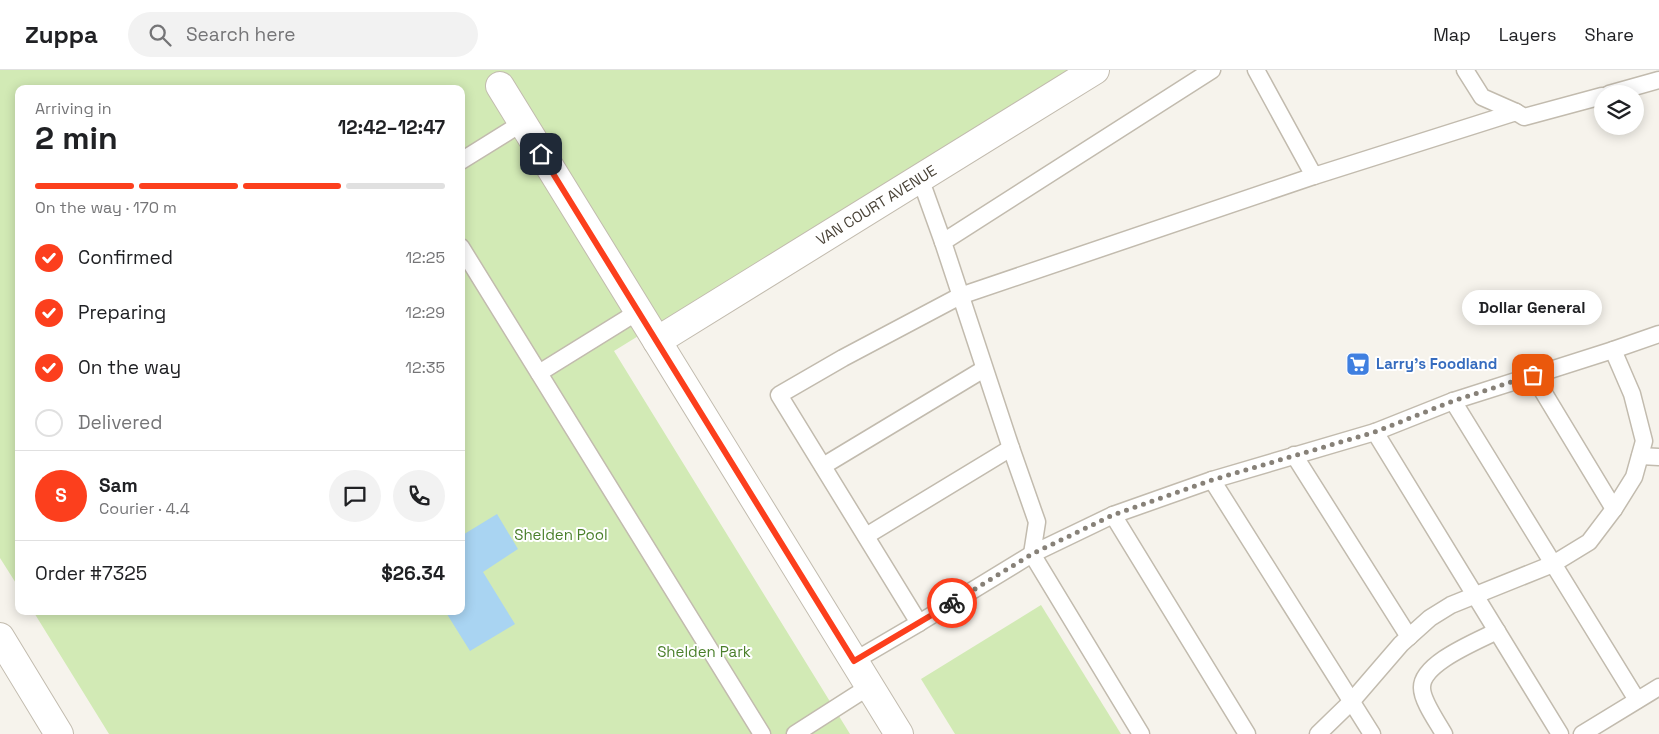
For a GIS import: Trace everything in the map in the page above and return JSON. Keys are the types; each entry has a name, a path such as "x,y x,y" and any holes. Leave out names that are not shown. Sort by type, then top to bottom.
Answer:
{"street":[{"name":"VAN COURT AVENUE","path":"657,341 1095,70"},
{"path":"500,86 899,734"},
{"path":"0,637 59,734"}],"lane":[{"path":"943,242 1212,70"},
{"path":"1256,70 1314,176"},
{"path":"1464,70 1482,96 1524,116 1594,98"},
{"path":"1641,85 1659,80"},
{"path":"919,623 779,395 843,358 960,296 1314,176 1516,112"},
{"path":"465,159 522,123"},
{"path":"920,178 1037,522 1032,554 1140,734"},
{"path":"465,253 762,734"},
{"path":"539,373 639,312"},
{"path":"854,661 1032,554 1113,515 1212,480 1375,432 1453,401 1659,334"},
{"path":"1318,734 1351,702 1409,637 1430,618 1450,605 1553,564 1589,542 1614,509 1634,477 1644,441 1632,394 1613,350"},
{"path":"823,466 984,369"},
{"path":"1533,375 1614,509"},
{"path":"1453,401 1637,700"},
{"path":"1375,432 1560,734"},
{"path":"866,536 1011,448"},
{"path":"1294,455 1409,637"},
{"path":"1640,456 1659,457"},
{"path":"1212,480 1372,734"},
{"path":"1113,515 1247,734"},
{"path":"1444,734 1428,708 1422,688 1427,674 1450,654 1497,632"},
{"path":"795,734 870,686"},
{"path":"1582,734 1659,687"}],"green space":[{"path":"0,70 1068,70 614,351 850,734 109,734 35,615 465,615 465,85 15,85 15,582 0,558"},
{"path":"1041,605 1121,734 955,734 921,679"}],"water":[{"path":"497,514 518,549 483,572 515,624 470,651 448,615 465,615 465,534"}],"way so far":[{"path":"952,603 1032,554 1113,515 1212,480 1375,432 1453,401 1533,375"}],"place":[{"name":"Larry's Foodland","path":"1358,364"},
{"name":"Dollar General","path":"1533,375"}],"route":[{"path":"541,154 854,661 952,603"}],"park label":[{"name":"Shelden Pool","path":"561,535"},
{"name":"Shelden Park","path":"704,652"}]}
